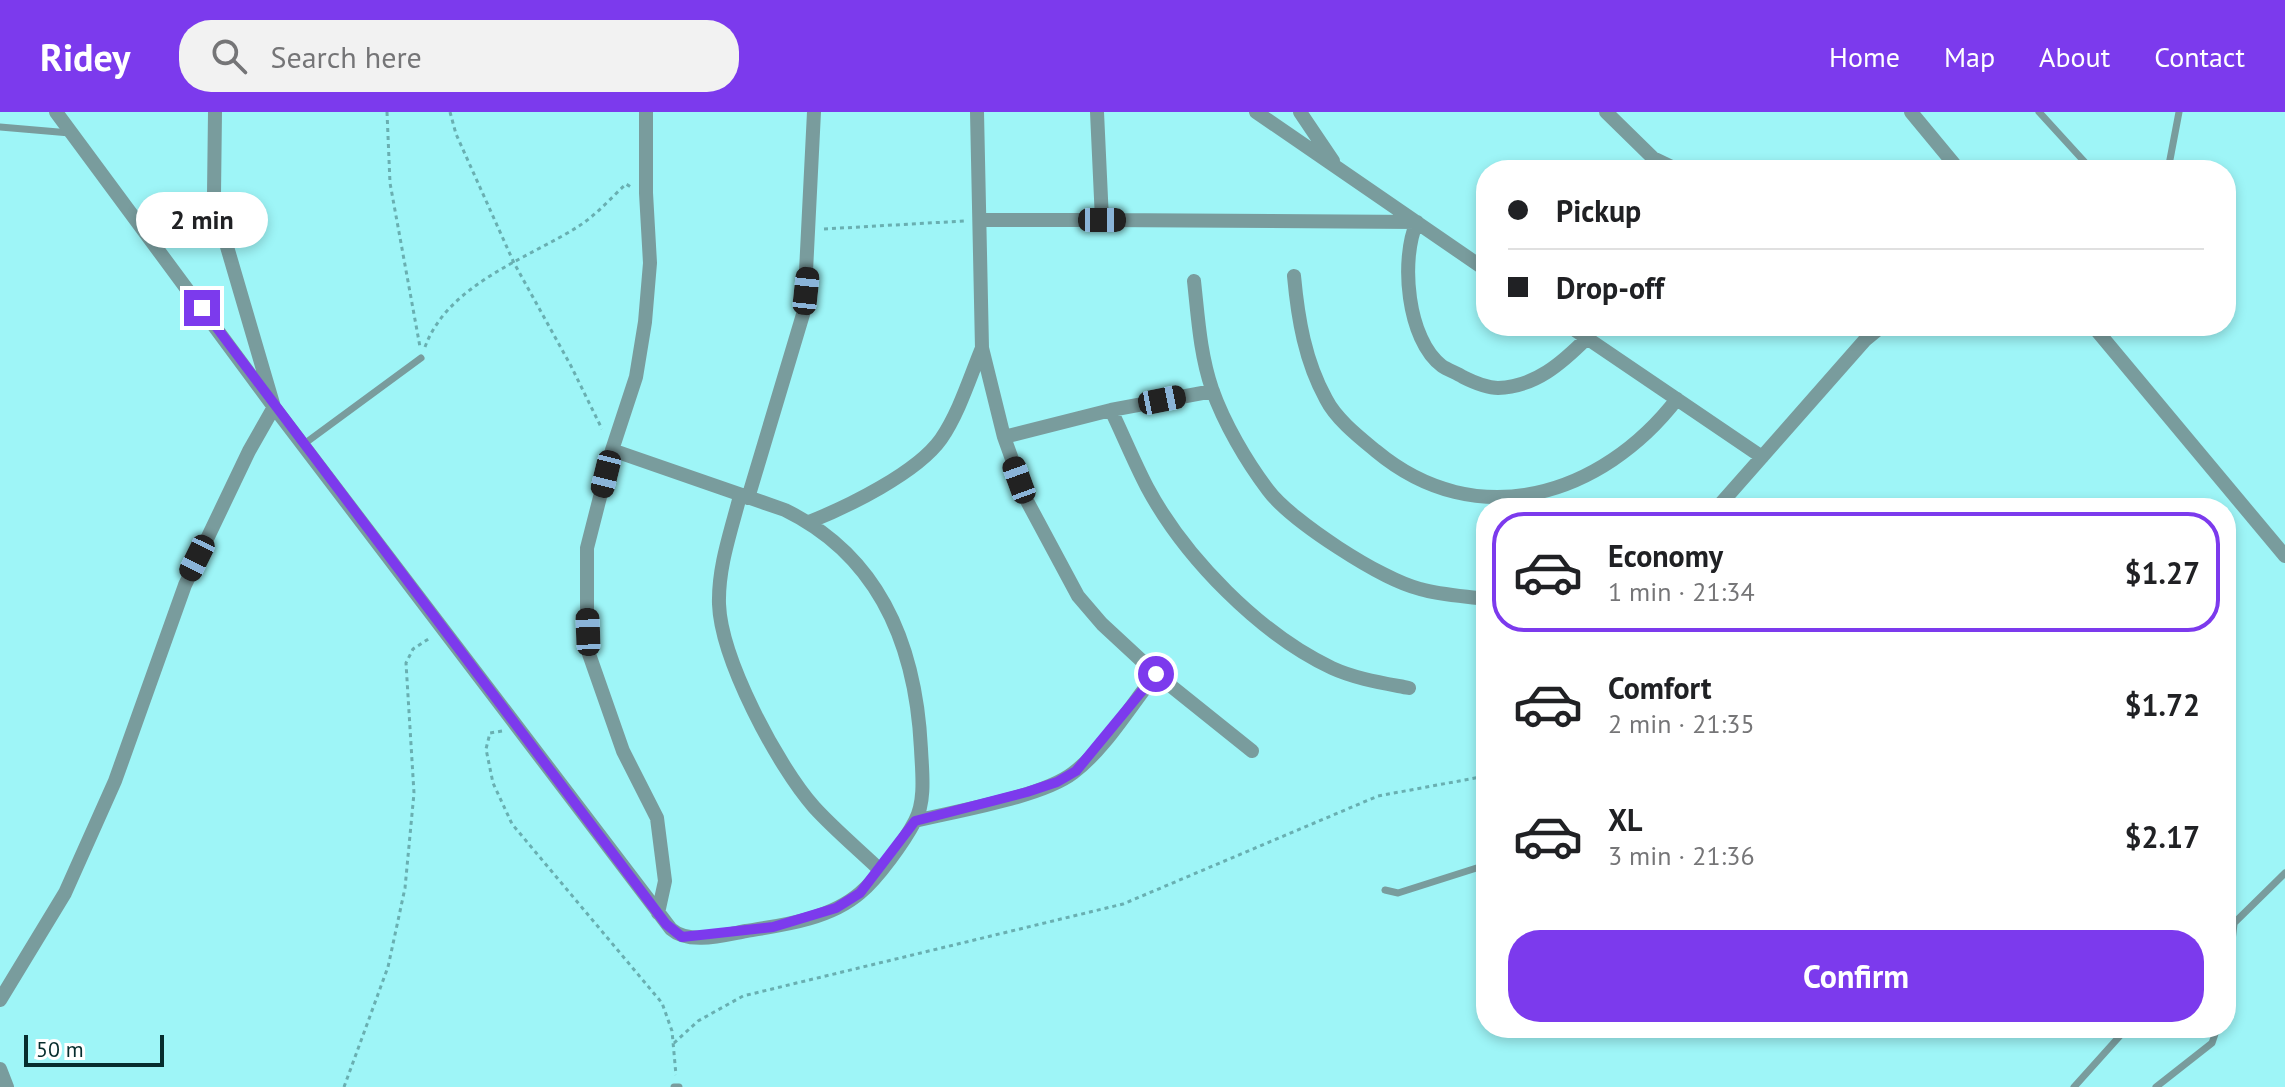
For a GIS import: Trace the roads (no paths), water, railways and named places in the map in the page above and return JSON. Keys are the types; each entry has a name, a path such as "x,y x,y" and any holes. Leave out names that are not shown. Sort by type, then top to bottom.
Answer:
{"street":[{"path":"56,112 274,407 675,933 686,938 773,927 836,908 860,893 915,821 921,788 916,689 903,644 882,600 864,572 831,537 809,522 612,450"},
{"path":"0,1000 65,893 115,781 185,585 249,451 274,407 218,216 214,194 215,112"},
{"path":"646,112 650,263 645,322 636,377 612,450 587,548 589,654 623,751 657,818 665,881 658,913"},
{"path":"814,112 808,268 799,332 722,565 719,602 724,637 753,707 777,753 813,806 880,870"},
{"path":"977,112 982,348 1004,437 1027,501 1078,596 1102,624 1156,674 1252,751"},
{"path":"1097,112 1102,220"},
{"path":"1256,112 1476,263"},
{"path":"1300,112 1339,170"},
{"path":"1606,112 1646,160"},
{"path":"1911,112 1951,160"},
{"path":"981,220 1417,222"},
{"path":"1417,222 1407,250 1409,294 1426,344 1440,365 1470,380 1496,388 1523,384 1565,360 1584,336"},
{"path":"1294,276 1299,319 1310,363 1327,402 1360,439 1392,465 1431,486 1483,498"},
{"path":"1194,281 1203,357 1213,391 1227,423 1269,492 1325,539 1365,564 1417,589 1476,598"},
{"path":"1592,336 1762,457"},
{"path":"1726,498 1870,336"},
{"path":"2101,336 2285,556"},
{"path":"809,522 869,496 934,446 947,427 982,348"},
{"path":"1004,437 1111,410 1213,391"},
{"path":"1513,498 1543,493 1583,476 1622,454 1657,425 1677,399"},
{"path":"1111,410 1148,488 1179,537 1209,572 1294,646 1334,669 1409,688"},
{"path":"915,821 1027,792 1068,777 1092,755 1156,674"},
{"path":"0,1069 7,1087"}],"lane":[{"path":"2039,112 2083,160"},
{"path":"2170,160 2179,112"},
{"path":"0,127 72,134"},
{"path":"304,444 421,358"},
{"path":"1385,890 1398,893 1476,868"},
{"path":"2236,922 2285,873"},
{"path":"2074,1087 2118,1038"},
{"path":"2156,1087 2212,1043 2214,1038"}]}
